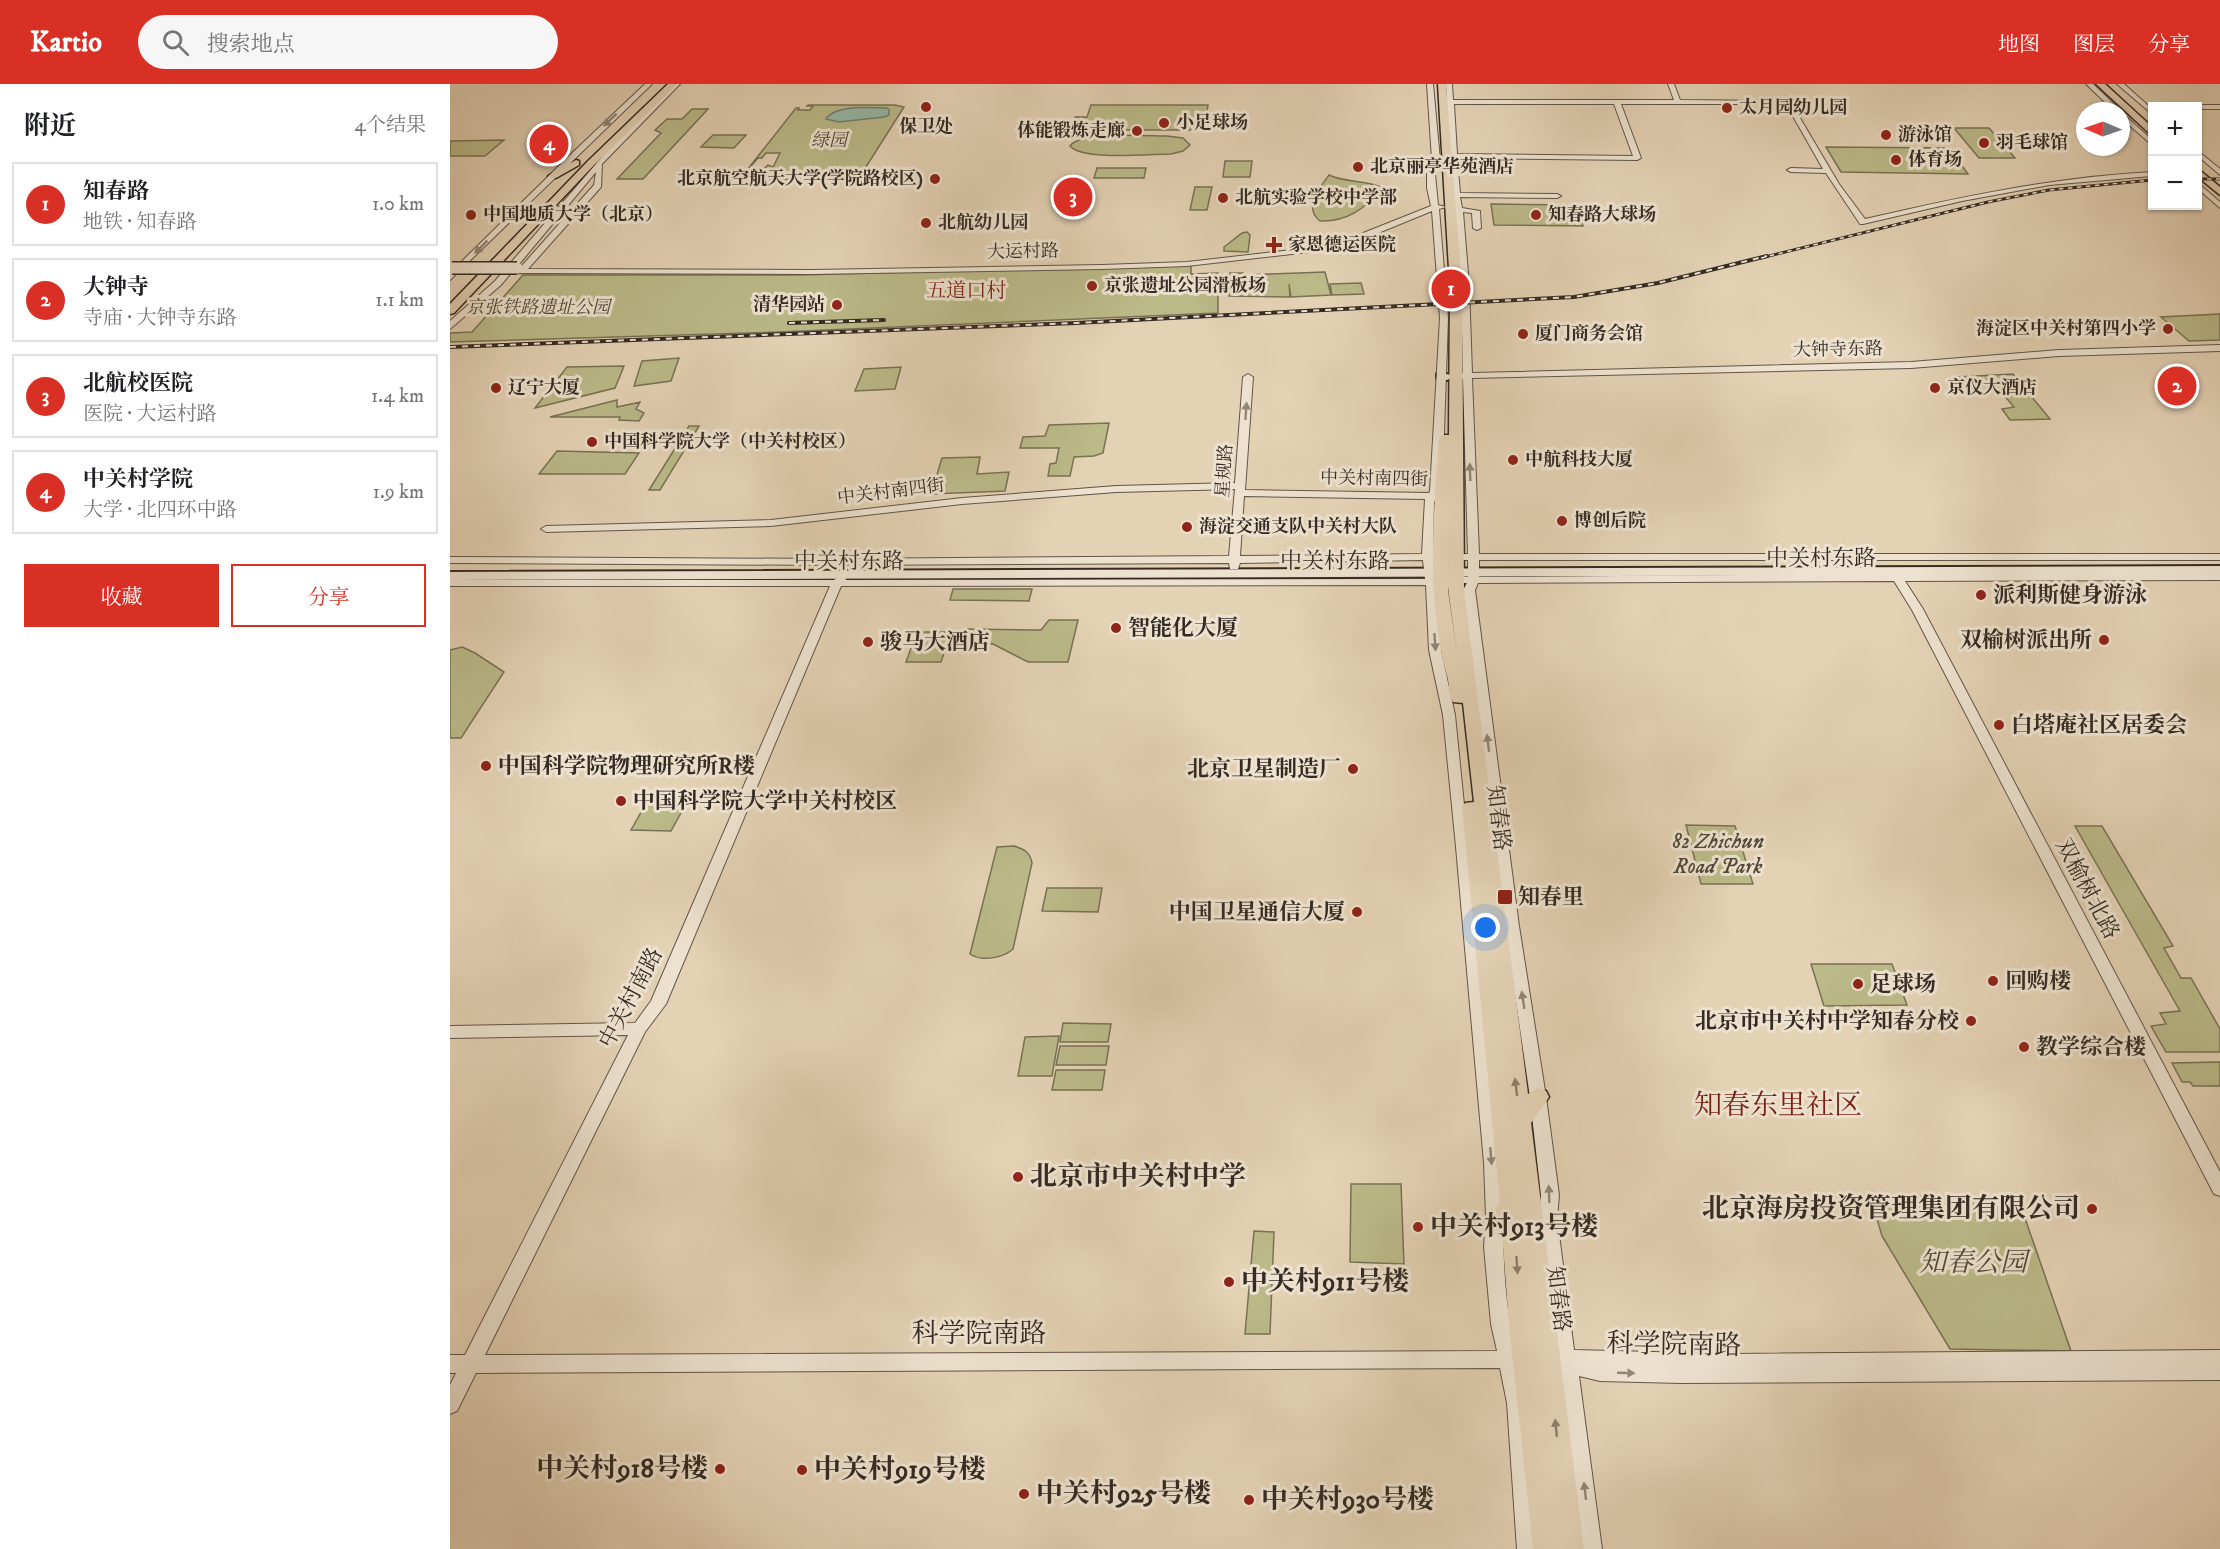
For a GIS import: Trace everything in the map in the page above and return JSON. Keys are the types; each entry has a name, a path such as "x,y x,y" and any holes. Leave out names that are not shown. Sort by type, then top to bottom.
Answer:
{"main road":[{"path":"553,176 645,99 659,84"},
{"path":"450,311 513,244 596,164 659,98 676,84"},
{"name":"知春路","path":"1437,84 1444,102 1447,208"},
{"name":"知春路","path":"1442,84 1452,156 1446,162 1453,376 1450,569 1446,643 1457,682 1512,1207 1543,1360 1547,1549"},
{"path":"2100,84 2115,102"},
{"path":"2111,84 2148,118"},
{"path":"645,99 647,86"},
{"path":"2135,106 2148,112"},
{"path":"2130,116 2148,128"},
{"path":"450,294 574,160"},
{"path":"582,184 596,164"},
{"path":"2202,166 2220,183"},
{"path":"2202,176 2220,192"},
{"name":"大运村路","path":"451,268 519,269"},
{"name":"知春路","path":"1450,496 1441,463 1453,376"},
{"name":"中关村东路","path":"450,570 842,576 1234,563 1450,569 1900,575 2220,570"},
{"name":"中关村东路","path":"450,576 842,576 1772,564 2220,563"},
{"name":"知春路","path":"1450,569 1520,1122 1543,1360 1570,1549"},
{"path":"731,576 744,583"},
{"path":"1463,847 1473,821"},
{"path":"1520,1122 1538,1097"},
{"path":"1494,1225 1512,1207"}],"street":[{"path":"519,269 598,184 596,164 676,84"},
{"name":"知春路","path":"1430,84 1436,158 1431,174 1447,208 1465,285 1453,376"},
{"name":"知春路","path":"1444,102 1449,84"},
{"path":"1671,84 1678,102"},
{"path":"2089,84 2111,102"},
{"path":"2120,84 2148,106"},
{"path":"462,253 546,173 574,160 647,86"},
{"path":"1444,102 1788,102 1829,171 1863,222 1962,199 2049,183 2148,174"},
{"path":"1452,156 1636,158 1617,102"},
{"path":"2202,107 2220,107"},
{"path":"2148,139 2132,125 2125,125 2148,148"},
{"name":"知春路","path":"1447,208 1456,195 1452,156"},
{"path":"2201,156 2220,173"},
{"path":"1791,170 1829,171"},
{"path":"451,268 553,176"},
{"path":"450,326 498,284 582,184"},
{"path":"2202,189 2220,206"},
{"path":"1456,195 1557,196"},
{"path":"1447,208 1476,211 1477,228"},
{"name":"大运村路","path":"519,269 813,272 1187,264 1327,248 1447,208"},
{"name":"大钟寺东路","path":"1453,376 1911,365 2059,353 2220,348"},
{"name":"星规路","path":"1234,563 1248,377"},
{"name":"中关村南四街","path":"546,529 771,523 962,501 1116,489 1450,496"},
{"name":"知春路","path":"1450,496 1450,569 1435,650 1449,715 1463,847 1492,1162 1493,1247 1500,1324 1543,1360"},
{"name":"中关村东路","path":"1450,569 1753,558 2220,557"},
{"path":"1753,558 1772,564"},
{"name":"中关村东路","path":"450,560 1234,563"},
{"name":"知春路","path":"1450,569 1469,590 1514,941 1538,1097 1550,1195 1543,1360 1592,1549"},
{"name":"中关村东路","path":"1900,575 2220,577"},
{"name":"双榆树北路","path":"1900,575 2220,1190"},
{"name":"中关村东路","path":"450,583 744,583 842,576"},
{"name":"中关村南路","path":"450,1405 639,1029 658,1004 835,587 842,576"},
{"path":"450,1032 639,1029"},
{"name":"科学院南路","path":"450,1364 1543,1360 1731,1363 2220,1359"},
{"name":"知春路","path":"1527,1549 1517,1402 1543,1360"},
{"name":"科学院南路","path":"1543,1360 1600,1372 1675,1374 2220,1371"}],"green space":[{"name":"绿园","path":"808,105 895,105 904,107 859,178 769,180 777,179 779,171 770,170 767,173 759,173 768,165 773,167 780,153 766,153 762,158 758,158 747,171 751,173 743,176 746,180 740,179 796,108 810,110 813,106"},
{"path":"1091,105 1208,105 1204,130 1070,130 1075,117 1087,117"},
{"path":"692,109 708,109 643,179 617,179 661,133 655,130 667,119 682,119"},
{"name":"羽毛球馆","path":"1954,128 1989,128 2015,158 1979,158"},
{"path":"713,135 746,135 734,148 701,147"},
{"path":"1100,136 1183,138 1190,145 1183,151 1171,154 1118,156 1088,154 1070,146 1076,141"},
{"path":"504,140 485,156 450,156 450,141"},
{"name":"体育场","path":"1826,147 1949,148 1968,174 1841,172"},
{"path":"1225,161 1252,161 1250,177 1223,177"},
{"path":"1097,168 1146,168 1144,178 1094,178"},
{"path":"1329,175 1380,187 1369,202 1355,213 1338,219 1320,221 1313,210 1314,198"},
{"path":"1195,187 1212,187 1207,210 1190,210"},
{"name":"知春路大球场","path":"1491,204 1578,205 1583,226 1494,225"},
{"path":"1247,232 1250,235 1248,252 1224,251 1224,247 1242,233"},
{"name":"京张铁路遗址公园","path":"1191,265 1191,274 1218,273 1218,313 779,332 450,342 450,333 472,332 523,275 800,275"},
{"path":"1325,272 1331,295 1291,297 1289,284 1290,297 1229,296 1230,273 1243,273 1244,285 1244,275"},
{"path":"1361,283 1364,294 1332,295 1330,284"},
{"path":"2220,314 2220,340 2189,341 2161,317"},
{"path":"679,358 671,381 634,386 642,361"},
{"path":"624,366 615,388 535,408 567,367"},
{"path":"901,367 895,389 855,391 864,369"},
{"path":"2013,374 2050,419 2010,420 2002,409 2014,407 1996,386 1967,386 1958,377"},
{"path":"617,400 617,407 640,402 636,409 644,413 639,421 619,420 620,417 550,417"},
{"path":"1109,423 1103,453 1074,457 1070,476 1048,476 1050,464 1056,463 1059,448 1020,448 1023,437 1045,436 1049,425"},
{"path":"689,426 699,426 660,490 649,490"},
{"path":"557,451 639,453 625,474 539,474"},
{"path":"980,457 977,474 1009,472 1005,491 931,494 942,458"},
{"path":"953,589 1032,589 1029,601 950,600"},
{"path":"1049,620 1078,620 1068,662 1028,662 993,644 962,643 967,629 1041,630"},
{"path":"917,632 951,632 941,662 906,662"},
{"path":"462,647 504,672 461,738 450,738 450,650"},
{"path":"648,800 687,802 671,831 631,830"},
{"name":"82 Zhichun Road Park","path":"1686,825 1735,826 1753,884 1701,884"},
{"path":"2075,826 2102,826 2173,946 2164,948 2181,978 2191,978 2220,1029 2220,1052 2166,1052 2151,1026 2166,1024 2160,1013 2180,1011"},
{"path":"1014,846 1026,852 1032,863 1013,949 1004,955 980,958 970,954 997,847"},
{"path":"1047,888 1102,888 1098,912 1042,911"},
{"name":"足球场","path":"1811,964 1892,964 1907,1005 1824,1006"},
{"path":"1063,1023 1111,1024 1108,1042 1060,1042"},
{"path":"1059,1036 1052,1076 1018,1076 1025,1037"},
{"path":"1060,1046 1109,1046 1106,1065 1056,1065"},
{"path":"2220,1062 2220,1086 2193,1086 2190,1082 2182,1082 2172,1063"},
{"path":"1056,1070 1105,1070 1102,1090 1052,1090"},
{"path":"1351,1184 1401,1184 1404,1264 1350,1262"},
{"name":"知春公园","path":"1870,1195 2018,1198 2071,1351 1950,1349 1882,1236"},
{"path":"1254,1231 1274,1232 1270,1334 1245,1334"}],"shaded area":[{"path":"887,108 889,115 884,117 839,122 826,119 831,114 845,109"}],"railway":[{"path":"2202,179 2220,179"},
{"path":"1761,258 1988,202 2049,190 2148,180"},
{"path":"450,347 1076,323 1574,297 1658,283 1767,256"},
{"path":"789,323 884,320"}],"place":[{"name":"保卫处","path":"926,107"},
{"name":"太月园幼儿园","path":"1727,108"},
{"name":"小足球场","path":"1164,123"},
{"name":"体能锻炼走廊","path":"1137,131"},
{"name":"游泳馆","path":"1886,135"},
{"name":"羽毛球馆","path":"1984,143"},
{"name":"中关村学院","path":"549,144"},
{"name":"体育场","path":"1896,160"},
{"name":"北京丽亭华苑酒店","path":"1358,167"},
{"name":"北京航空航天大学(学院路校区)","path":"935,179"},
{"name":"北航校医院","path":"1073,197"},
{"name":"北航实验学校中学部","path":"1223,198"},
{"name":"中国地质大学（北京）","path":"471,215"},
{"name":"知春路大球场","path":"1536,215"},
{"name":"北航幼儿园","path":"926,223"},
{"name":"家恩德运医院","path":"1274,245"},
{"name":"京张遗址公园滑板场","path":"1092,286"},
{"name":"知春路","path":"1451,289"},
{"name":"清华园站","path":"837,305"},
{"name":"海淀区中关村第四小学","path":"2168,329"},
{"name":"厦门商务会馆","path":"1523,334"},
{"name":"大钟寺","path":"2177,386"},
{"name":"辽宁大厦","path":"496,388"},
{"name":"京仪大酒店","path":"1935,388"},
{"name":"中国科学院大学（中关村校区）","path":"592,442"},
{"name":"中航科技大厦","path":"1513,460"},
{"name":"博创后院","path":"1562,521"},
{"name":"海淀交通支队中关村大队","path":"1187,527"},
{"name":"派利斯健身游泳","path":"1981,595"},
{"name":"智能化大厦","path":"1116,628"},
{"name":"双榆树派出所","path":"2104,640"},
{"name":"骏马大酒店","path":"868,642"},
{"name":"白塔庵社区居委会","path":"1999,725"},
{"name":"中国科学院物理研究所R楼","path":"486,766"},
{"name":"北京卫星制造厂","path":"1353,769"},
{"name":"中国科学院大学中关村校区","path":"621,801"},
{"name":"知春里","path":"1505,897"},
{"name":"中国卫星通信大厦","path":"1357,912"},
{"name":"回购楼","path":"1993,981"},
{"name":"足球场","path":"1858,984"},
{"name":"北京市中关村中学知春分校","path":"1971,1021"},
{"name":"教学综合楼","path":"2024,1047"},
{"name":"北京市中关村中学","path":"1018,1177"},
{"name":"北京海房投资管理集团有限公司","path":"2092,1209"},
{"name":"中关村913号楼","path":"1418,1227"},
{"name":"中关村911号楼","path":"1229,1282"},
{"name":"中关村918号楼","path":"720,1469"},
{"name":"中关村919号楼","path":"802,1470"},
{"name":"中关村925号楼","path":"1024,1494"},
{"name":"中关村930号楼","path":"1249,1500"}],"district":[{"name":"五道口村","path":"966,291"},
{"name":"知春东里社区","path":"1778,1105"}]}
